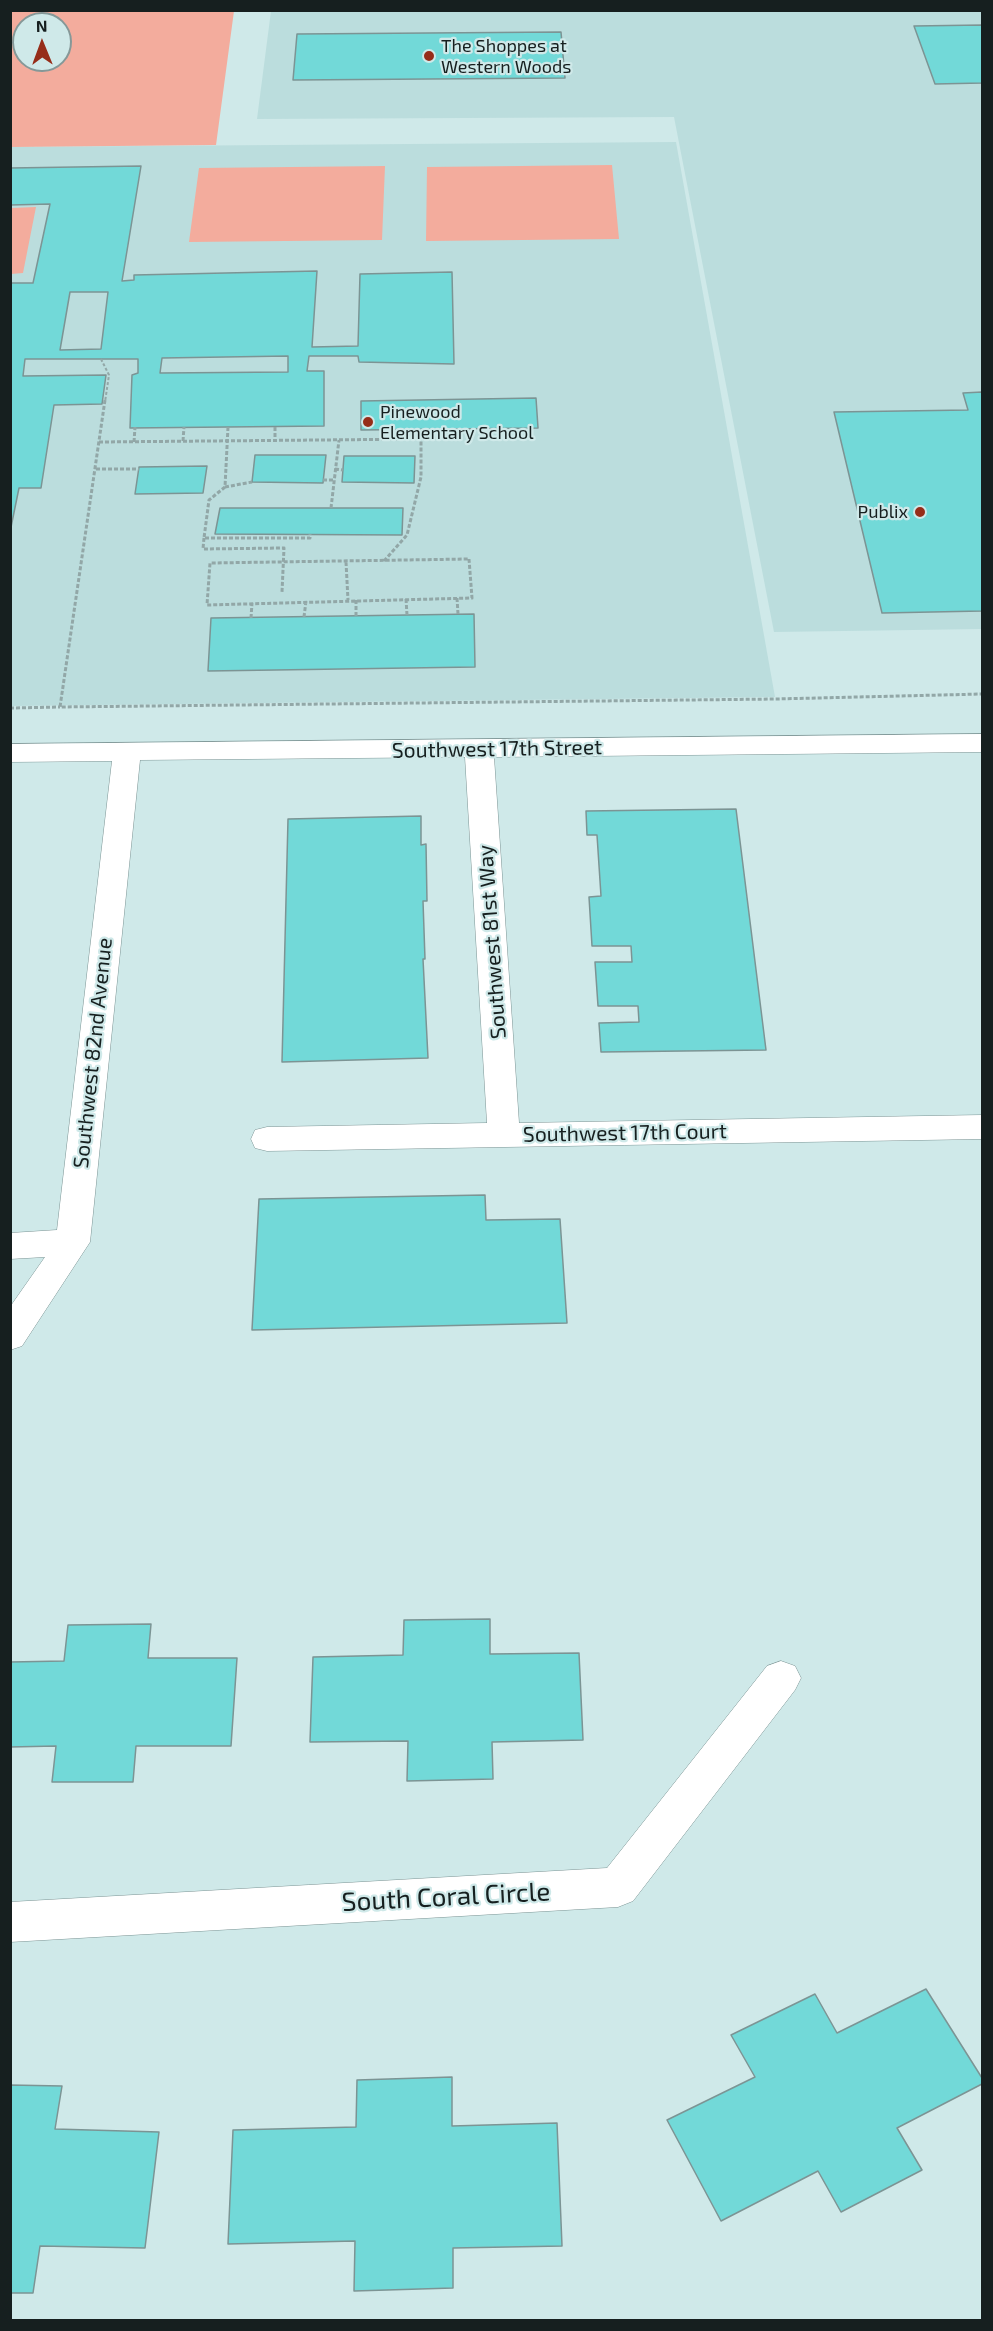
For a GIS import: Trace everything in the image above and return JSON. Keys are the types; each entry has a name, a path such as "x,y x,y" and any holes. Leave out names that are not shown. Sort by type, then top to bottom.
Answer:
{"street":[{"name":"Southwest 17th Street","path":"10,753 982,743"},
{"name":"Southwest 81st Way","path":"479,749 504,1135"},
{"name":"Southwest 82nd Avenue","path":"10,1336 73,1242 127,752"},
{"name":"Southwest 17th Court","path":"267,1139 982,1127"},
{"path":"10,1246 73,1242"},
{"name":"South Coral Circle","path":"10,1922 618,1887 781,1678"}],"path":[{"path":"60,707 109,375 101,359"},
{"path":"183,441 184,427"},
{"path":"225,487 228,427"},
{"path":"275,427 275,441"},
{"path":"134,441 135,428"},
{"path":"99,442 421,440 441,437 451,429"},
{"path":"331,508 339,440"},
{"path":"384,561 407,535 421,477 421,440"},
{"path":"96,469 139,469"},
{"path":"335,469 343,470"},
{"path":"323,480 334,480"},
{"path":"252,482 225,487 209,500 203,549 284,548 282,592"},
{"path":"204,538 310,538 310,534"},
{"path":"469,560 472,598 207,604 210,563 283,564 384,561 469,560"},
{"path":"346,562 348,600"},
{"path":"457,598 458,614"},
{"path":"406,599 407,615"},
{"path":"356,600 356,616"},
{"path":"304,616 306,601"},
{"path":"251,618 252,603"},
{"path":"10,708 776,699 982,694"}],"shaded area":[{"path":"10,11 234,11 216,145 11,147"},
{"path":"271,11 982,11 982,629 774,632 674,117 257,119"},
{"name":"Pinewood Elementary School","path":"676,142 775,697 11,706 10,147"},
{"path":"612,165 619,239 426,241 427,167"},
{"path":"385,166 382,240 189,242 199,168"},
{"path":"36,207 23,273 11,274 11,208"}],"building":[{"path":"982,25 982,83 935,84 914,26"},
{"name":"The Shoppes at Western Woods","path":"561,32 565,78 293,80 297,34"},
{"path":"141,166 122,281 134,280 134,275 317,271 312,347 358,346 360,274 452,272 454,364 359,362 358,356 309,356 307,371 324,371 324,426 130,428 132,375 138,373 138,359 25,359 23,376 106,375 102,404 54,405 41,488 19,488 10,532 10,283 33,283 50,204 10,205 10,168","holes":["70,292 108,292 101,349 60,350","288,356 288,372 160,373 162,358"]},
{"name":"Publix","path":"982,392 982,611 882,613 834,412 968,410 963,393"},
{"path":"536,398 538,428 361,430 361,401"},
{"path":"255,455 326,455 323,483 252,482"},
{"path":"344,456 415,456 414,483 342,482"},
{"path":"207,466 203,493 135,494 139,467"},
{"path":"220,508 403,508 402,535 215,534"},
{"path":"474,614 475,667 208,671 211,618"},
{"path":"736,809 766,1050 601,1052 599,1023 639,1022 638,1006 598,1006 595,962 632,962 631,946 592,946 589,897 601,896 597,835 587,835 586,811"},
{"path":"421,816 421,845 426,844 427,901 423,901 425,959 423,959 428,1058 282,1062 288,819"},
{"path":"485,1195 486,1220 560,1219 567,1323 252,1330 259,1199"},
{"path":"490,1619 490,1654 579,1653 583,1740 492,1742 493,1779 407,1781 408,1741 310,1742 313,1657 403,1655 404,1620"},
{"path":"151,1624 148,1658 237,1658 231,1746 136,1746 133,1782 52,1782 56,1746 10,1747 10,1662 64,1661 68,1625"},
{"path":"926,1989 982,2078 982,2084 897,2128 922,2170 841,2212 818,2171 721,2221 667,2120 755,2077 731,2035 815,1994 837,2033"},
{"path":"452,2077 452,2126 557,2123 562,2246 453,2248 453,2288 354,2291 355,2241 228,2244 233,2130 356,2127 357,2080"},
{"path":"10,2085 62,2086 55,2129 159,2132 145,2248 40,2246 33,2293 10,2293"}],"place":[{"name":"The Shoppes at Western Woods","path":"429,56"},
{"name":"Pinewood Elementary School","path":"368,422"},
{"name":"Publix","path":"920,512"}]}
